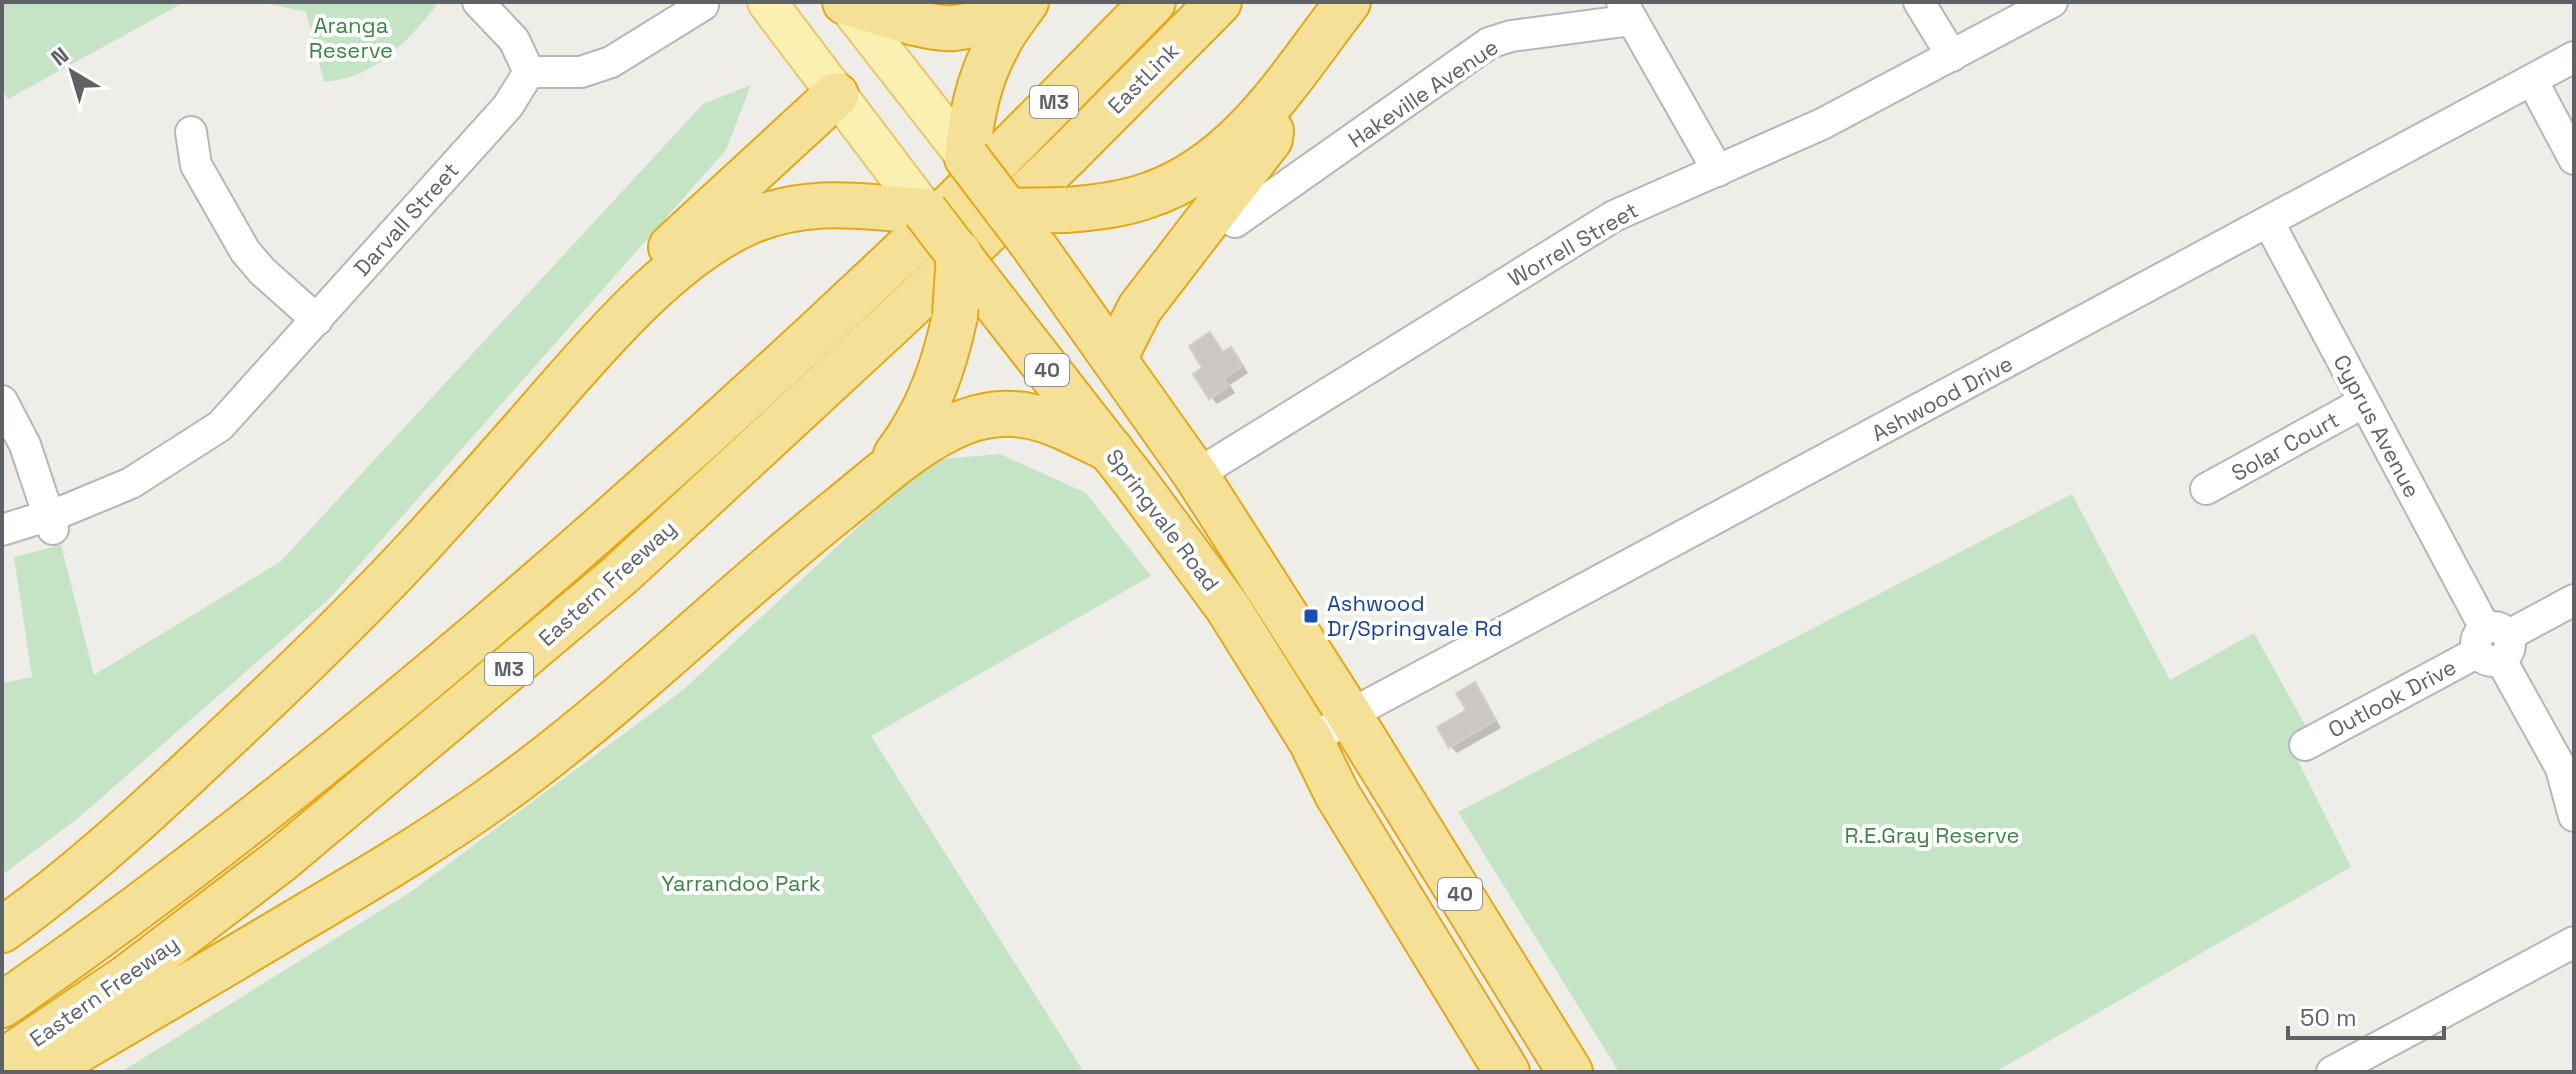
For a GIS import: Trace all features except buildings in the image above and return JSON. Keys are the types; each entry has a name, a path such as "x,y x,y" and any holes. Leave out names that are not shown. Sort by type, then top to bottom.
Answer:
{"highway":[{"path":"845,2 942,28 976,23 1025,2"},
{"path":"875,478 897,454 923,414 943,367 944,236 976,96 999,41 1025,2"},
{"name":"EastLink","path":"944,236 1153,2"},
{"name":"EastLink","path":"1068,154 1219,2"},
{"path":"2,930 57,889 121,833 289,678 428,536 589,354 652,290 701,252 750,222 794,208 822,204 851,204 944,236 1019,226 1065,210 1104,206 1149,196 1193,175 1231,148 1348,2"},
{"path":"589,354 650,270 681,236 836,95"},
{"path":"1114,359 1140,308 1270,139 1274,97"},
{"name":"Springvale Road","path":"965,147 1196,475 1350,716 1570,1072"},
{"name":"Eastern Freeway","path":"2,1062 126,978 210,915 353,801 620,575 1068,154"},
{"name":"Springvale Road","path":"944,236 1212,584 1311,741 1337,794 1507,1072"},
{"name":"Eastern Freeway","path":"2,1005 182,876 418,686 944,236"},
{"path":"41,1072 388,868 515,782 647,675 875,478 944,431 987,415 1017,413 1033,416 1111,450"}],"main road":[{"name":"Springvale Road","path":"767,2 944,236"},
{"name":"Springvale Road","path":"845,2 965,147"}],"street":[{"path":"478,2 514,40 529,72 581,72 611,62 703,5"},
{"path":"1919,2 1952,56"},
{"name":"Worrell Street","path":"1196,475 1614,216 1822,124 2052,2"},
{"path":"1627,11 1718,171"},
{"name":"Hakeville Avenue","path":"1235,222 1489,43 1627,11"},
{"name":"Ashwood Drive","path":"1311,741 1350,716 2574,57"},
{"name":"Darvall Street","path":"2,540 113,499 131,483 220,426 508,106 529,72"},
{"path":"2532,80 2574,159"},
{"path":"191,132 196,165 245,251 262,271 317,320"},
{"name":"Cyprus Avenue","path":"2269,223 2561,768 2574,816"},
{"path":"2,401 60,520"},
{"name":"Solar Court","path":"2206,489 2364,402"},
{"name":"Darvall Street","path":"2,530 60,520"},
{"name":"Outlook Drive","path":"2305,745 2574,600"},
{"path":"2332,1072 2574,942"}],"green space":[{"path":"2,2 185,2 8,99 2,89"},
{"name":"Aranga Reserve","path":"260,2 439,2 412,34 381,62 352,76 324,82 306,12"},
{"path":"751,85 726,150 330,598 77,819 2,875 2,683 32,677 14,557 61,545 94,675 280,562 703,104"},
{"name":"Yarrandoo Park","path":"1000,454 1086,493 1151,576 871,736 1084,1072 121,1072 412,891 683,690 930,460"},
{"name":"R.E.Gray Reserve","path":"2072,494 2170,680 2254,633 2309,732 2289,743 2351,867 1995,1072 1619,1072 1458,812"}],"place":[{"name":"Ashwood Dr/Springvale Rd","path":"1311,616"}]}
